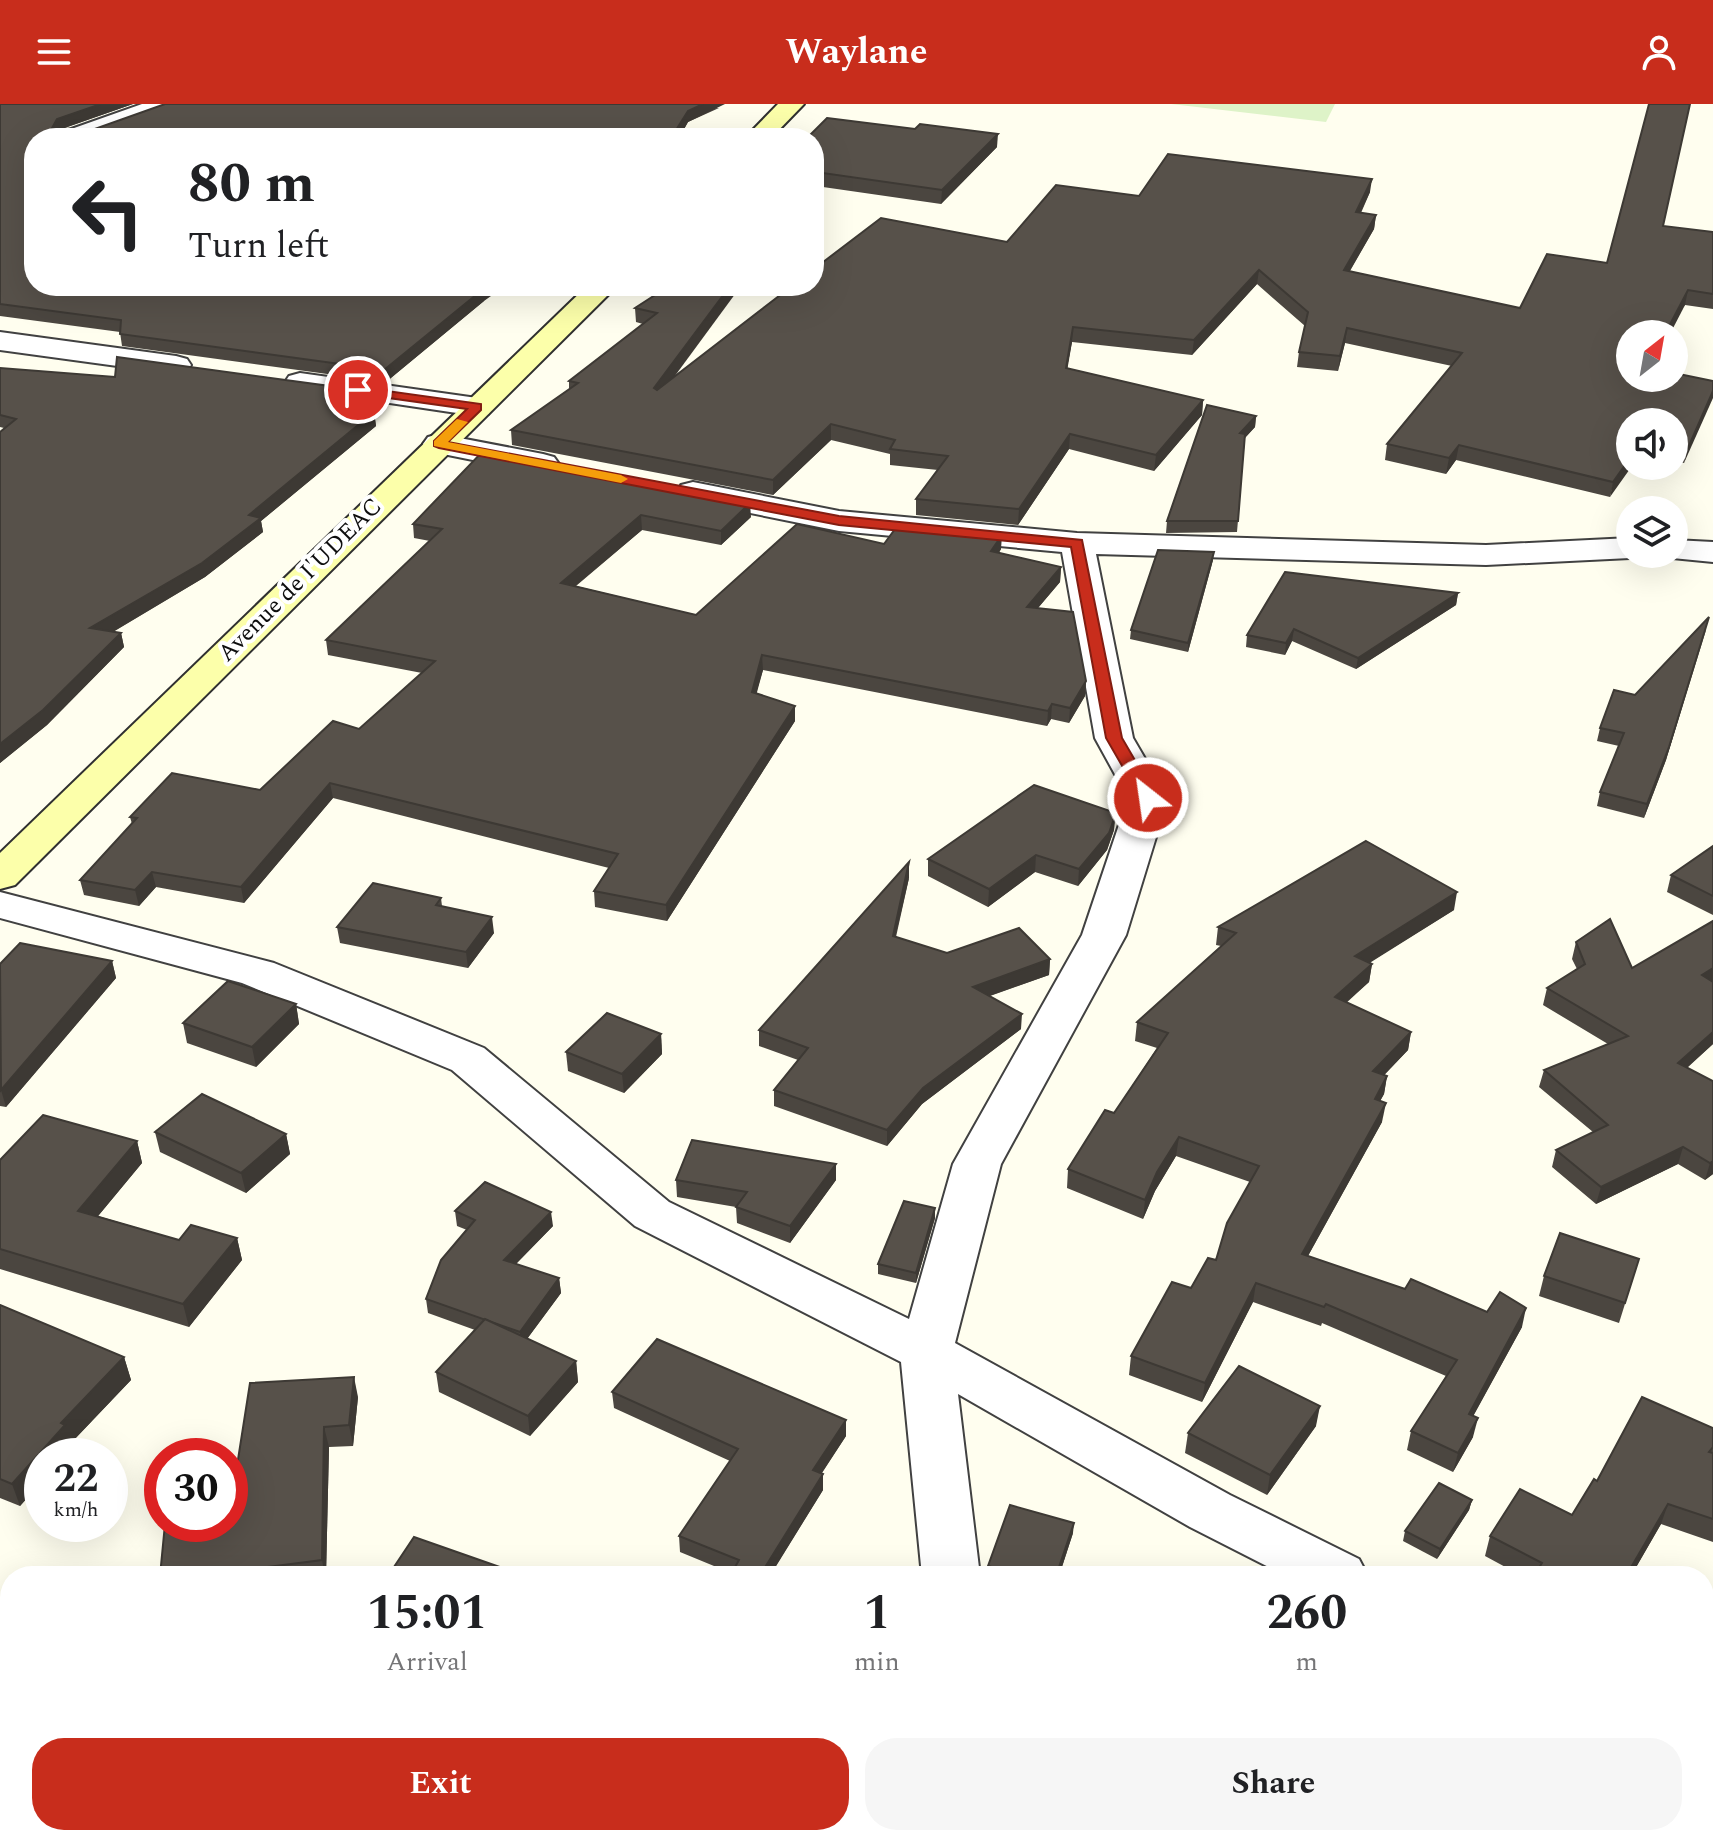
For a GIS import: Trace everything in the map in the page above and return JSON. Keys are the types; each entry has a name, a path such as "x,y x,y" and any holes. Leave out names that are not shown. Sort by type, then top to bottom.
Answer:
{"main road":[{"path":"767,128 792,104"},
{"name":"Avenue de I'UDEAC","path":"0,876 593,296"}],"street":[{"path":"97,128 165,104"},
{"path":"0,341 200,368"},
{"path":"277,379 477,407"},
{"path":"439,444 577,470"},
{"path":"670,488 839,521 1077,543 1486,555 1616,548"},
{"path":"950,1566 926,1351 977,1164 1104,935 1148,798 1114,738 1077,543"},
{"path":"1688,551 1713,552"},
{"path":"0,905 258,973 468,1059 652,1214 926,1351 1210,1511 1319,1566"}],"green space":[{"path":"1171,104 1335,104 1326,122"}],"building":[{"path":"0,104 101,104 57,119 52,128 24,128 24,296 475,296 384,370 120,334 121,320 0,304"},
{"path":"165,104 703,104 688,111 677,128 98,128"},
{"path":"1649,104 1690,104 1663,226 1713,232 1713,294 1688,290 1672,320 1616,320 1616,392 1688,392 1688,376 1713,381 1713,391 1688,448 1688,408 1616,408 1616,478 1613,482 1459,445 1449,458 1387,444 1462,353 1347,328 1340,356 1299,352 1308,312 1259,270 1194,340 1073,327 1066,368 1203,400 1156,455 1070,434 1019,509 916,499 948,456 890,449 895,440 831,424 773,480 511,430 578,383 569,381 657,313 635,308 654,296 723,296 654,388 657,390 779,296 824,296 824,261 881,218 1007,242 1056,185 1139,196 1168,154 1372,179 1356,212 1376,215 1344,270 1520,308 1547,254 1607,263"},
{"path":"827,118 915,129 920,124 998,134 942,190 824,173 824,128 817,128"},
{"path":"117,357 359,390 356,392 374,394 358,410 374,412 249,515 261,518 202,563 90,628 121,633 43,710 0,744 0,432 16,419 0,415 0,368 115,377"},
{"path":"1207,405 1256,416 1240,433 1245,434 1238,521 1167,521"},
{"path":"483,451 750,503 721,531 641,515 561,583 696,615 797,524 884,544 898,525 1002,535 991,551 1061,567 1027,607 1073,612 1086,681 1070,708 1052,704 1048,711 762,655 752,692 795,706 666,905 594,891 618,854 330,783 241,887 152,872 135,890 80,880 137,818 130,817 172,773 260,790 333,721 359,729 435,661 326,640 442,529 413,524"},
{"path":"1158,550 1214,552 1188,643 1131,630"},
{"path":"1285,572 1458,593 1358,658 1294,629 1286,643 1247,635"},
{"path":"1709,617 1669,747 1647,804 1600,792 1624,733 1600,728 1614,690 1635,695"},
{"path":"1034,785 1116,813 1109,833 1079,869 1036,855 989,889 928,859"},
{"path":"1366,841 1457,892 1355,956 1372,964 1335,997 1411,1032 1373,1071 1387,1076 1375,1099 1386,1103 1302,1254 1405,1289 1411,1279 1487,1312 1500,1292 1526,1308 1469,1414 1478,1418 1458,1453 1411,1431 1457,1360 1326,1304 1324,1307 1256,1283 1205,1383 1131,1356 1172,1282 1191,1288 1208,1258 1216,1260 1227,1223 1259,1166 1179,1137 1157,1172 1145,1200 1068,1169 1105,1110 1114,1113 1168,1033 1137,1022 1236,933 1218,927"},
{"path":"1713,846 1713,896 1671,875"},
{"path":"909,862 893,936 947,953 1019,928 1050,959 973,987 1022,1014 923,1088 887,1130 774,1090 808,1048 759,1030"},
{"path":"373,883 441,898 436,905 492,917 466,952 337,927"},
{"path":"1610,919 1632,968 1713,921 1713,968 1702,975 1713,982 1713,1032 1678,1063 1713,1081 1713,1161 1710,1163 1683,1147 1601,1187 1556,1150 1608,1125 1544,1070 1628,1036 1547,988 1585,964 1576,942"},
{"path":"20,943 112,961 1,1090 0,964"},
{"path":"228,981 296,1004 252,1047 183,1023"},
{"path":"607,1013 661,1034 622,1074 566,1052"},
{"path":"202,1094 286,1134 241,1173 155,1132"},
{"path":"43,1115 137,1141 78,1211 179,1240 191,1225 237,1238 183,1304 0,1249 0,1160"},
{"path":"692,1140 836,1164 790,1226 736,1207 747,1192 676,1180"},
{"path":"485,1182 551,1212 504,1260 559,1278 520,1332 426,1299 441,1260 475,1220 455,1211"},
{"path":"904,1201 935,1208 916,1273 878,1264"},
{"path":"1560,1233 1639,1259 1625,1303 1544,1276"},
{"path":"0,1305 124,1357 61,1423 65,1425 53,1438 24,1438 24,1471 12,1484 0,1479"},
{"path":"485,1319 576,1361 528,1416 436,1372"},
{"path":"657,1339 846,1420 813,1470 823,1474 766,1566 736,1566 739,1560 679,1536 738,1449 612,1392"},
{"path":"1239,1366 1320,1406 1270,1475 1188,1433"},
{"path":"354,1377 349,1425 324,1427 322,1560 275,1566 161,1566 163,1542 248,1542 248,1438 241,1438 250,1383"},
{"path":"1642,1397 1713,1428 1713,1447 1709,1452 1713,1453 1713,1519 1668,1504 1632,1566 1540,1566 1542,1563 1490,1536 1520,1489 1572,1515 1594,1479 1597,1481"},
{"path":"1439,1483 1472,1500 1440,1549 1405,1531"},
{"path":"1010,1505 1074,1523 1059,1566 988,1566"},
{"path":"414,1537 497,1566 395,1566"}],"slow traffic":[{"path":"462,422 439,444 621,479"}],"route":[{"path":"358,390 477,407 439,444 839,521 1077,543 1114,738 1148,798"}]}
